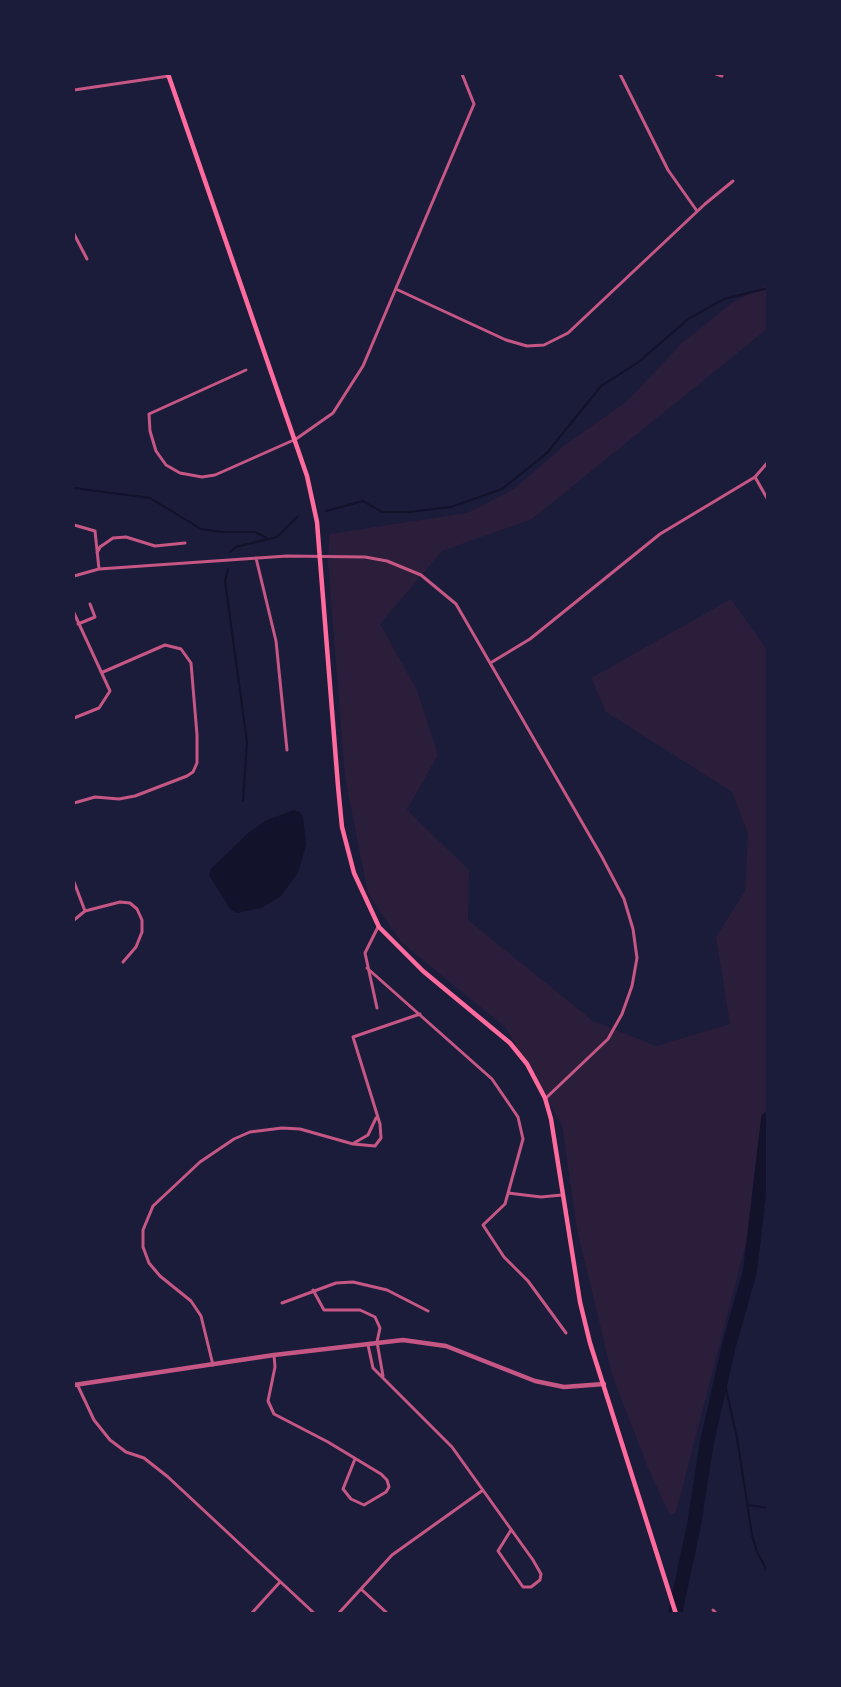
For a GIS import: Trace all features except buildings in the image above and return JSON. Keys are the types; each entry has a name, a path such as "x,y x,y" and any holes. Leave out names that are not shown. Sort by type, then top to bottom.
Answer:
{"main road":[{"path":"168,75 296,439 317,522 342,827 354,873 379,927 423,971 510,1043 527,1064 545,1098 551,1119 580,1302 676,1614"}],"street":[{"path":"246,370 149,414 150,431 156,451 166,465 180,473 202,477 233,468 296,439 333,413 363,366 398,290 474,104 462,74"},
{"path":"620,74 668,170 697,212"},
{"path":"716,74 722,76"},
{"path":"74,90 168,75"},
{"path":"398,290 506,340 527,346 544,345 568,333 697,212 733,182"},
{"path":"74,234 87,259"},
{"path":"492,662 530,639 660,534 755,477 768,462"},
{"path":"755,477 768,500"},
{"path":"74,525 95,531 99,569"},
{"path":"97,553 100,547 113,538 126,537 155,546 185,543"},
{"path":"74,576 99,569 256,558 318,554 364,556 387,561 422,576 456,604 492,662 624,899 637,958 632,986 608,1039 545,1098"},
{"path":"256,558 276,641 287,750"},
{"path":"78,624 95,616 90,604"},
{"path":"74,614 110,691 99,708 74,718"},
{"path":"74,803 95,797 119,799 135,796 187,776 193,772 196,763 197,735 191,663 181,649 165,645 103,672"},
{"path":"74,882 85,911"},
{"path":"74,920 85,911 120,902 130,903 137,909 142,920 142,932 136,947 123,962"},
{"path":"376,1008 367,968 367,946 379,927"},
{"path":"367,968 492,1079 518,1117 523,1138 505,1204 483,1225 504,1257 528,1281 566,1333"},
{"path":"353,1144 369,1135 376,1117 375,1101 352,1037 420,1014"},
{"path":"213,1365 201,1316 191,1301 160,1276 149,1263 143,1247 143,1230 153,1206 200,1162 234,1139 250,1132 282,1128 300,1129 371,1147 379,1143 380,1124 376,1117"},
{"path":"508,1193 541,1197 562,1196"},
{"path":"282,1303 336,1283 353,1282 372,1285 406,1298 428,1311"},
{"path":"313,1290 324,1310 360,1311 375,1317 380,1328 377,1342 383,1376"},
{"path":"315,1614 168,1477 144,1458 126,1452 110,1440 94,1420 75,1385 377,1342 423,1342 446,1346 535,1381 564,1387 604,1384"},
{"path":"367,1343 373,1368 452,1447 483,1490 511,1530 541,1574 540,1580 531,1587 523,1587 498,1551 511,1530"},
{"path":"274,1355 275,1367 268,1401 274,1414 381,1474 389,1487 380,1497 364,1505 351,1499 343,1489 356,1460"},
{"path":"338,1614 392,1555 409,1540 483,1490"},
{"path":"251,1614 280,1582"},
{"path":"361,1589 388,1614"},
{"path":"713,1610 717,1614"}],"shaded area":[{"path":"767,285 767,329 532,519 442,551 380,624 417,690 438,755 407,810 469,870 468,920 593,1021 656,1046 730,1024 716,937 745,891 748,834 732,792 606,712 591,678 731,599 767,650 767,1101 748,1236 676,1512 670,1515 648,1468 612,1375 577,1229 562,1125 506,1028 401,942 368,894 345,777 328,562 329,534 467,513 514,489 566,444 626,402 683,342 733,302"},
{"path":"294,810 300,812 303,817 306,845 298,873 280,897 261,908 237,913 231,910 209,875 211,869 248,833 265,821"}],"waterway":[{"path":"326,511 363,501 382,512 409,512 451,507 502,489 547,453 601,386 640,361 688,319 724,299 768,288"},
{"path":"74,488 150,498 201,529 222,532 255,532 267,538"},
{"path":"230,552 236,547 277,537 298,516"},
{"path":"228,569 225,581 247,742 243,801"},
{"path":"675,1614 694,1525 707,1442 729,1345 750,1271 768,1119"},
{"path":"723,1375 737,1438 752,1535 757,1552 768,1572"},
{"path":"748,1505 768,1508"}]}
